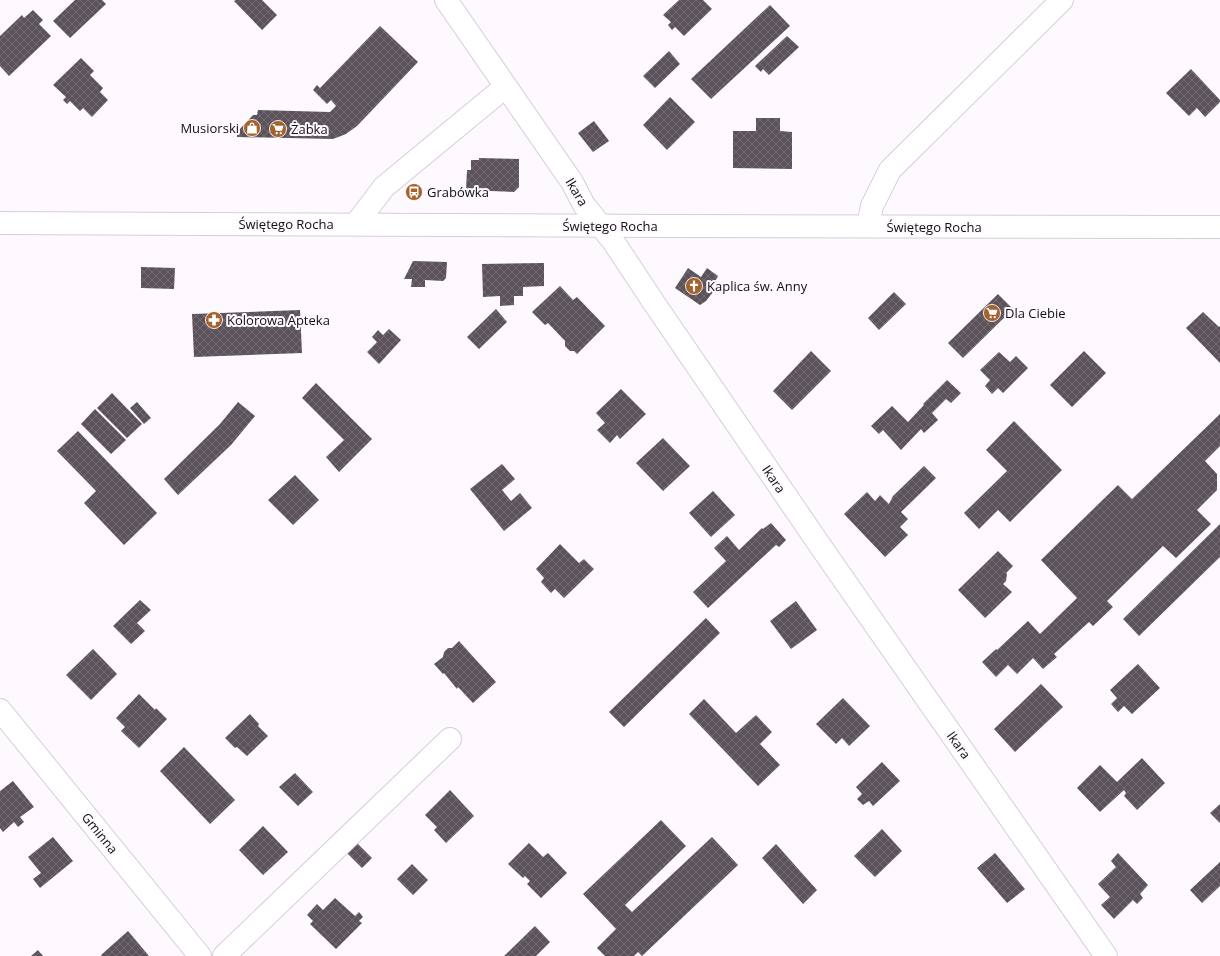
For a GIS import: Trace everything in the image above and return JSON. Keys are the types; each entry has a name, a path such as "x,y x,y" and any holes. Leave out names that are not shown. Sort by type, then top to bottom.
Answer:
{"street":[{"name":"Ikara","path":"446,0 572,182 584,205 613,241 821,547 1106,956"},
{"path":"868,226 872,206 890,170 1062,0"},
{"path":"356,224 384,187 505,87"},
{"name":"Świętego Rocha","path":"0,223 1220,227"},
{"name":"Gminna","path":"0,710 200,956"},
{"path":"224,956 450,739"}],"building":[{"path":"75,0 102,0 106,4 70,38 53,21"},
{"path":"262,0 277,15 262,30 234,1"},
{"path":"679,0 703,0 712,9 684,36 675,27 672,30 668,25 671,22 663,15"},
{"path":"770,5 790,26 711,99 691,79"},
{"path":"33,10 43,20 39,24 51,36 9,76 0,66 0,36 22,15 24,18"},
{"path":"380,26 418,62 357,126 346,134 333,139 237,137 237,132 253,115 257,115 258,110 330,112 336,106 331,100 327,104 313,90 317,85 320,88"},
{"path":"787,36 799,47 769,75 763,69 761,72 755,66"},
{"path":"669,51 680,64 655,88 643,76"},
{"path":"81,58 94,71 90,75 103,88 100,92 108,100 92,117 83,108 80,111 70,101 67,104 63,100 66,97 53,85"},
{"path":"1191,69 1220,100 1220,102 1205,117 1197,108 1189,116 1166,93"},
{"path":"670,97 695,122 667,150 643,125"},
{"path":"756,118 780,118 780,131 792,132 792,169 733,168 733,131 756,131"},
{"path":"594,121 609,141 593,152 578,133"},
{"path":"479,158 519,159 519,187 514,192 466,190 467,170 471,170 471,160 479,160"},
{"path":"413,261 447,262 446,278 443,281 425,280 425,287 411,287 412,279 404,279"},
{"path":"544,263 544,286 523,287 523,296 514,296 514,305 500,306 500,296 483,297 482,264"},
{"path":"141,267 175,268 174,289 141,288"},
{"name":"Kaplica św. Anny","path":"688,268 701,277 707,268 718,276 713,285 713,292 706,301 700,305 675,288"},
{"path":"560,286 573,300 577,297 605,326 577,354 574,351 570,351 565,346 565,341 548,323 545,325 532,312"},
{"path":"894,292 906,304 879,330 868,318"},
{"path":"998,294 1013,309 963,358 948,343"},
{"path":"496,309 507,322 479,349 467,337"},
{"path":"300,310 302,353 194,357 192,314"},
{"path":"1203,312 1219,327 1220,326 1220,363 1186,328"},
{"path":"389,329 401,340 379,364 367,352 377,342 372,337 378,330 383,335"},
{"path":"811,351 831,371 792,410 773,391"},
{"path":"1084,351 1106,373 1072,407 1050,385"},
{"path":"999,352 1010,362 1016,356 1028,368 1003,393 998,388 992,394 985,386 990,380 980,370"},
{"path":"947,380 961,393 951,403 946,399 932,413 938,420 924,433 921,429 901,450 883,430 879,434 871,426 892,406 908,422 924,405 923,404"},
{"path":"316,383 372,439 339,472 326,457 344,440 302,398"},
{"path":"621,389 646,414 620,439 617,435 610,443 597,430 605,423 596,413"},
{"path":"112,393 142,424 127,438 97,408"},
{"path":"137,402 151,418 144,424 130,408"},
{"path":"238,402 255,416 231,445 178,495 164,479 220,424"},
{"path":"95,409 126,440 111,454 81,424"},
{"path":"1220,414 1220,446 1205,461 1217,474 1217,490 1197,510 1211,524 1176,558 1163,546 1107,601 1113,607 1093,626 1089,622 1054,654 1057,657 1043,669 1033,658 1017,674 1008,665 996,677 982,662 1028,621 1040,634 1077,598 1041,560 1118,485 1132,499"},
{"path":"1014,421 1062,470 1010,522 998,510 979,529 964,513 1007,471 986,450"},
{"path":"78,431 157,513 124,545 84,503 96,491 57,451"},
{"path":"663,438 690,466 663,491 636,463"},
{"path":"502,464 515,479 502,490 511,501 520,493 532,508 504,531 470,489"},
{"path":"924,466 936,478 901,512 908,519 900,527 908,535 885,557 844,514 867,492 875,501 880,495 889,504 893,496"},
{"path":"295,475 319,500 293,525 268,500"},
{"path":"713,491 735,515 711,537 689,513"},
{"path":"771,523 786,540 779,547 776,545 708,608 693,592 726,561 714,548 727,536 739,550 762,528 763,529"},
{"path":"1220,524 1220,557 1139,636 1123,619"},
{"path":"560,544 579,563 584,559 594,569 564,598 555,589 551,593 541,582 544,578 536,569"},
{"path":"998,551 1013,566 1006,573 1006,581 1003,584 1012,592 985,618 958,590"},
{"path":"140,600 151,610 137,623 145,631 131,644 113,626"},
{"path":"796,601 817,630 791,649 770,621"},
{"path":"706,618 720,633 624,727 609,712"},
{"path":"459,641 496,682 473,703 458,687 457,689 444,673 443,674 434,664 443,657 444,652 448,648 452,648"},
{"path":"93,649 117,674 91,700 66,675"},
{"path":"1138,664 1160,688 1132,714 1124,706 1118,712 1111,704 1117,698 1110,690"},
{"path":"1041,684 1063,707 1015,752 994,729"},
{"path":"139,694 155,710 156,708 167,719 139,748 121,731 125,727 116,718"},
{"path":"843,698 870,726 849,746 842,738 836,744 816,724"},
{"path":"704,699 736,733 756,715 772,732 760,744 780,765 758,786 689,714"},
{"path":"250,714 259,724 258,726 268,736 247,756 237,747 235,748 225,738"},
{"path":"184,747 235,800 210,824 160,771"},
{"path":"1142,758 1165,783 1137,810 1124,796 1126,793 1124,790 1100,812 1077,788 1100,765 1117,782"},
{"path":"882,762 900,781 873,806 869,801 863,805 857,799 862,794 856,787"},
{"path":"295,773 313,792 298,806 279,787"},
{"path":"13,781 34,807 20,817 24,822 18,827 14,822 3,832 0,828 0,791"},
{"path":"450,790 474,816 446,843 434,830 437,827 425,815"},
{"path":"1220,804 1220,823 1210,813"},
{"path":"661,820 686,846 625,905 632,912 712,837 738,865 642,956 638,952 634,956 605,956 597,948 616,929 583,894"},
{"path":"263,826 288,852 263,875 239,850"},
{"path":"882,829 902,851 875,877 854,856"},
{"path":"53,837 73,861 40,888 33,879 41,873 28,857"},
{"path":"357,843 372,858 362,868 347,853"},
{"path":"529,843 543,857 548,853 567,873 541,898 527,884 530,881 525,876 523,878 508,864"},
{"path":"776,844 817,890 803,904 762,858"},
{"path":"995,853 1025,889 1007,903 977,868"},
{"path":"1118,853 1148,885 1140,894 1143,898 1137,904 1133,900 1114,919 1101,905 1110,897 1098,884 1116,867 1111,861"},
{"path":"1220,862 1220,886 1202,903 1190,890"},
{"path":"412,864 428,880 413,895 397,879"},
{"path":"335,898 355,916 359,912 363,917 359,921 362,923 336,949 310,924 313,921 307,915 317,904 323,910"},
{"path":"535,926 550,942 536,956 504,956"},
{"path":"128,931 149,956 101,955"},
{"path":"38,950 43,956 31,956"}],"place":[{"name":"Musiorski","path":"252,128"},
{"name":"Żabka","path":"278,129"},
{"name":"Grabówka","path":"414,192"},
{"name":"Kaplica św. Anny","path":"694,286"},
{"name":"Dla Ciebie","path":"992,313"},
{"name":"Kolorowa Apteka","path":"214,320"}]}
